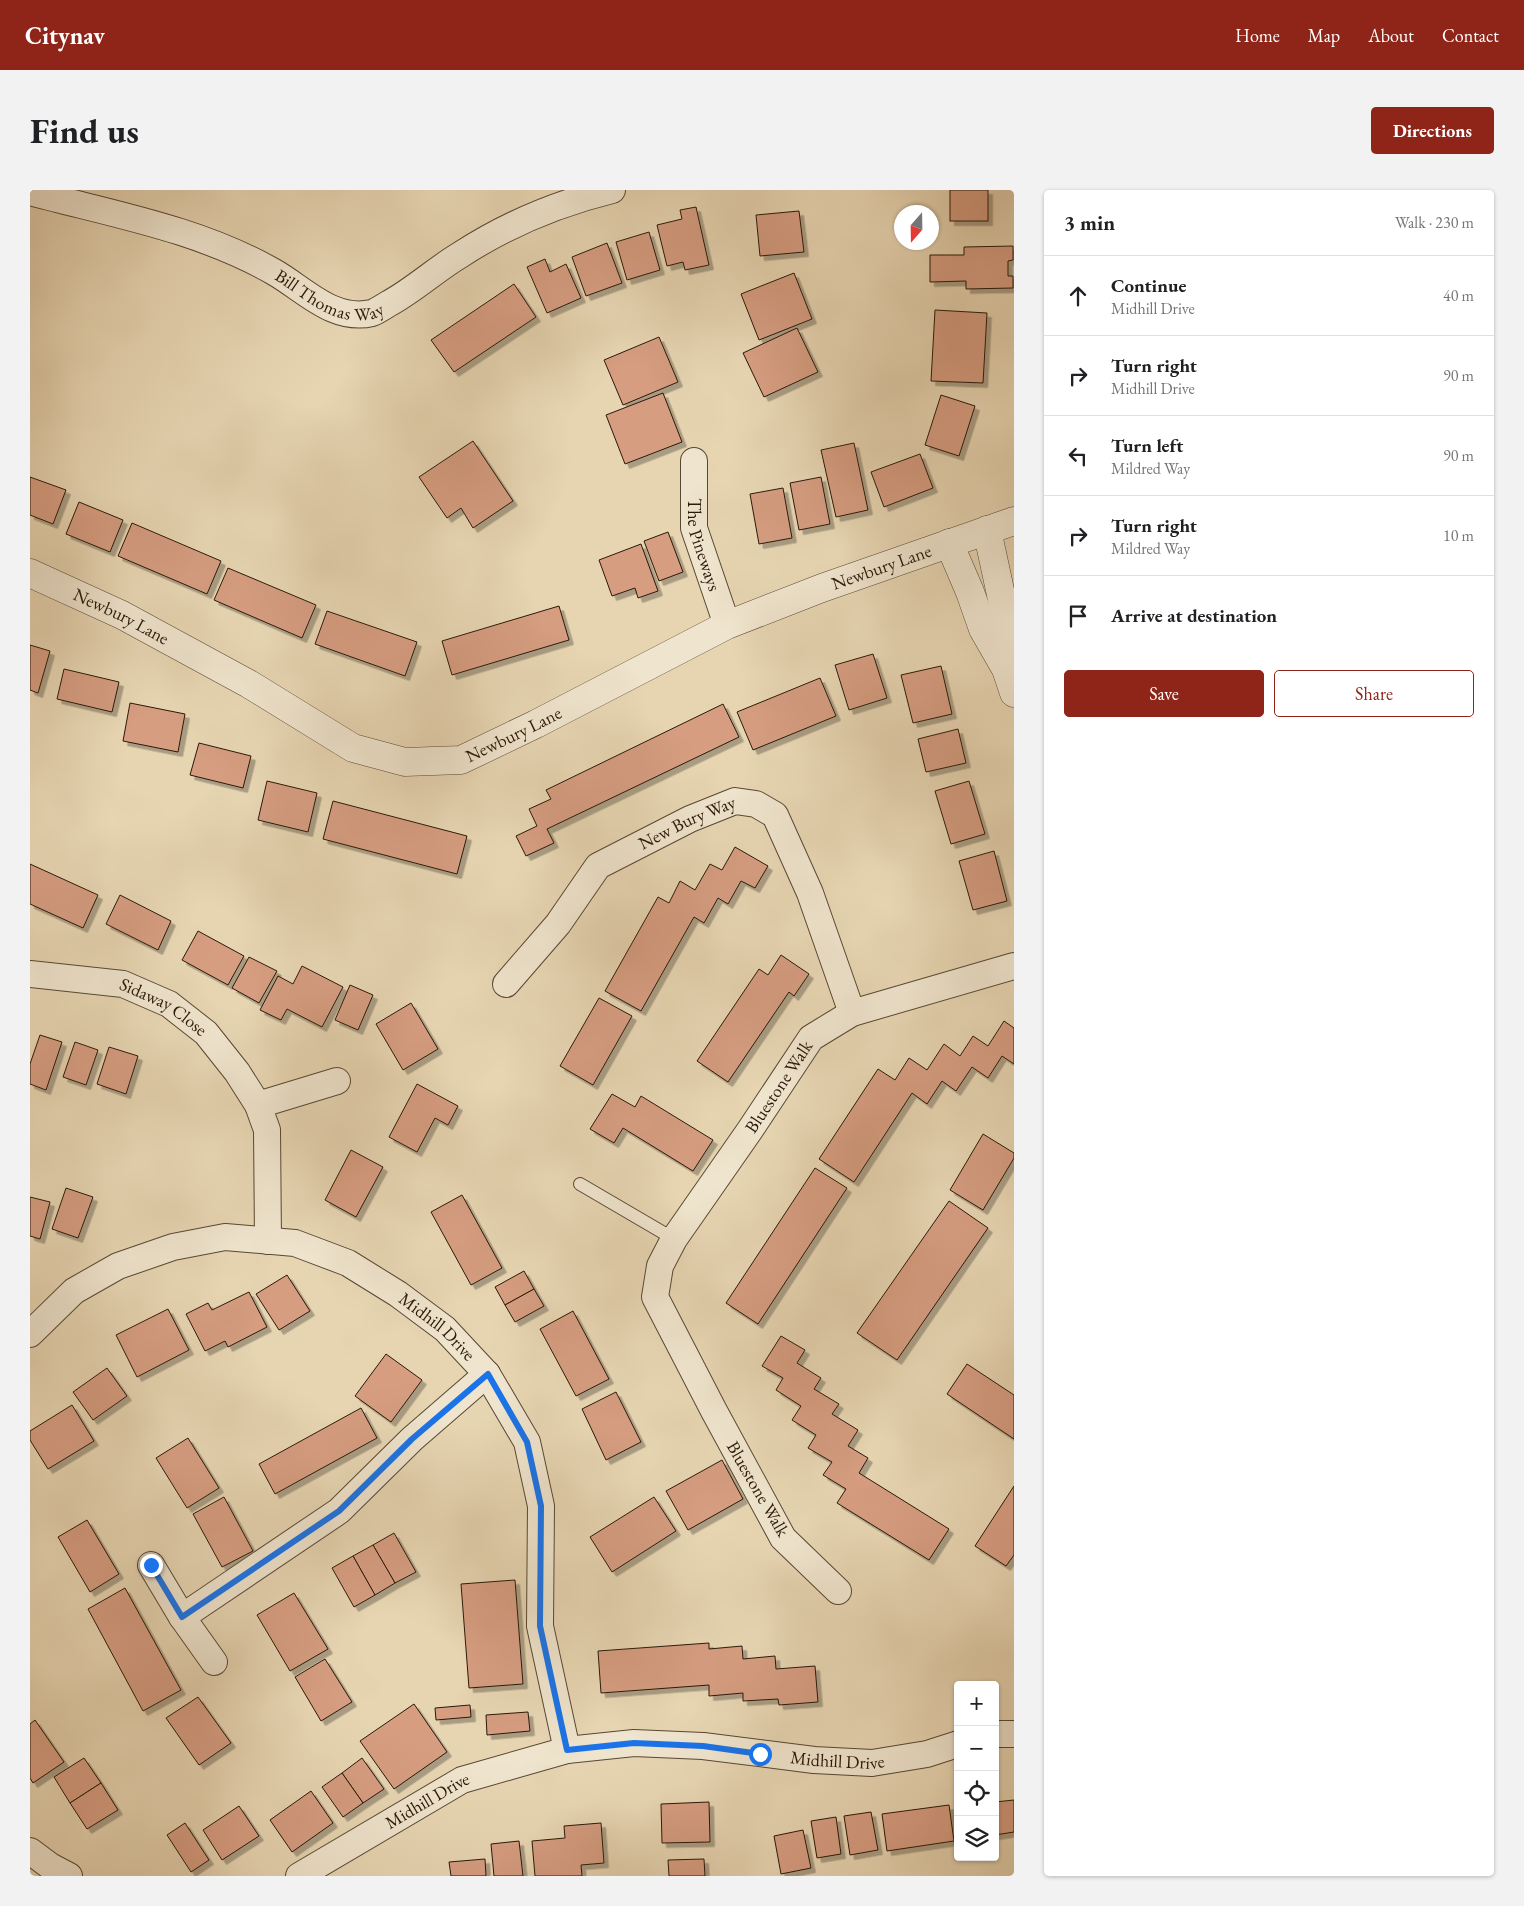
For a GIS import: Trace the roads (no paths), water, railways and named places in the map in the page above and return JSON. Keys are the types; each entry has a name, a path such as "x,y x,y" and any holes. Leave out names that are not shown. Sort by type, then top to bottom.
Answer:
{"street":[{"name":"Bill Thomas Way","path":"30,192 186,233 232,251 274,272 331,309 352,314 372,313 406,294 460,255 512,226 580,198 612,190"},
{"name":"The Pineways","path":"694,462 694,528 728,625"},
{"name":"Newbury Lane","path":"30,573 122,615 232,674 353,748 405,762 461,760 536,724 728,625 822,588 1014,521"},
{"path":"987,530 1003,604 1010,681"},
{"path":"949,543 970,592 983,629 1010,681"},
{"name":"New Bury Way","path":"506,984 558,924 598,866 690,819 735,801 756,804 775,814 810,893 852,1012"},
{"name":"Bluestone Walk","path":"838,1591 783,1538 655,1297 660,1266 674,1238 750,1130 811,1038 852,1012 1014,966"},
{"name":"Sidaway Close","path":"30,974 123,984 169,1004 206,1033 237,1072 258,1105 267,1130 268,1241"},
{"path":"258,1105 337,1081"},
{"name":"Midhill Drive","path":"30,1333 74,1291 118,1266 173,1247 225,1237 295,1243 348,1263 398,1294 445,1328 488,1374 527,1442 541,1506 540,1626 567,1750"},
{"path":"182,1617 339,1511 412,1439 488,1374"},
{"path":"151,1565 182,1617 214,1662"},
{"path":"999,1734 1014,1734"},
{"name":"Midhill Drive","path":"299,1876 462,1780 567,1750 634,1743 703,1746 814,1760 872,1763 927,1754 954,1745"},
{"path":"30,1851 50,1866 69,1876"}],"lane":[{"path":"580,1184 674,1238"}]}
